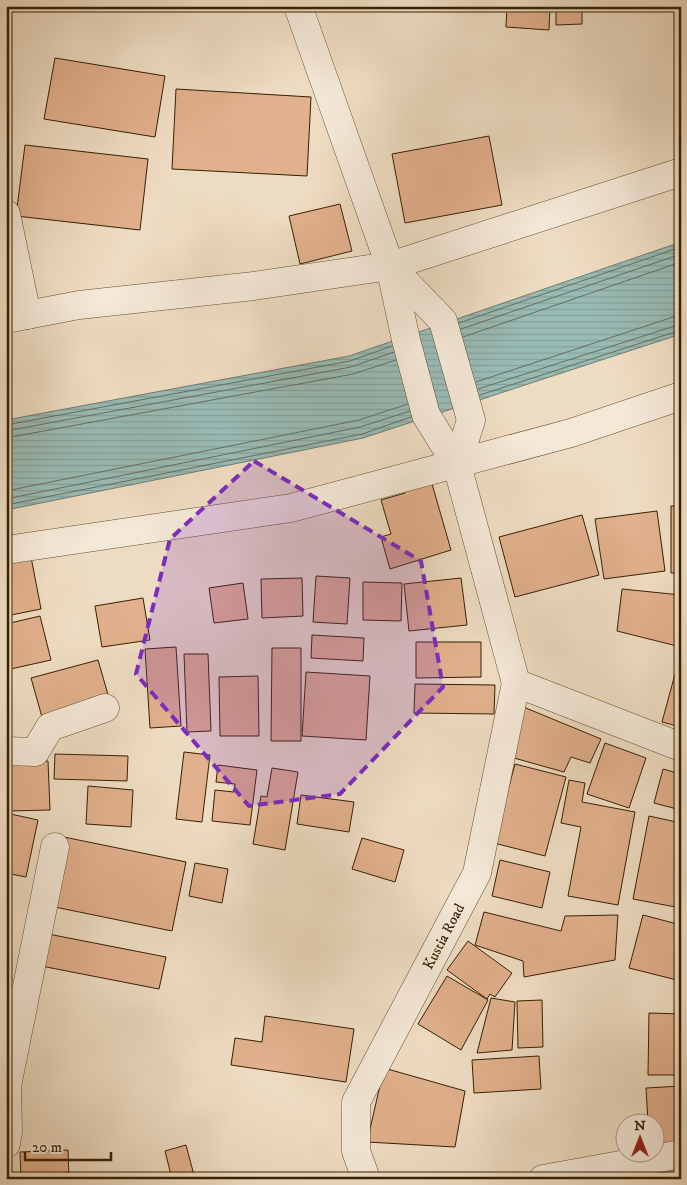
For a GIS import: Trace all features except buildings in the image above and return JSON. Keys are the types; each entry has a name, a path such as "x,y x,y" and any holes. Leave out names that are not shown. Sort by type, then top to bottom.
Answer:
{"street":[{"path":"298,6 390,266 406,340 426,415 457,465 516,683 681,746"},
{"path":"6,214 17,317 79,305 254,286 390,266 681,172"},
{"path":"390,266 443,321 471,420 457,465"},
{"path":"6,550 291,508 457,465 570,433 681,396"},
{"name":"Kustia Road","path":"366,1179 356,1151 356,1102 477,873 516,683"},
{"path":"6,751 36,752 50,726 105,708"},
{"path":"6,1144 8,1132 7,1086 54,847"},
{"path":"543,1179 681,1154"}],"highlighted area":[{"path":"254,461 421,561 443,687 340,794 249,806 136,674 170,539"}],"water":[{"path":"681,242 681,334 363,438 6,510 6,420 349,356"}]}
